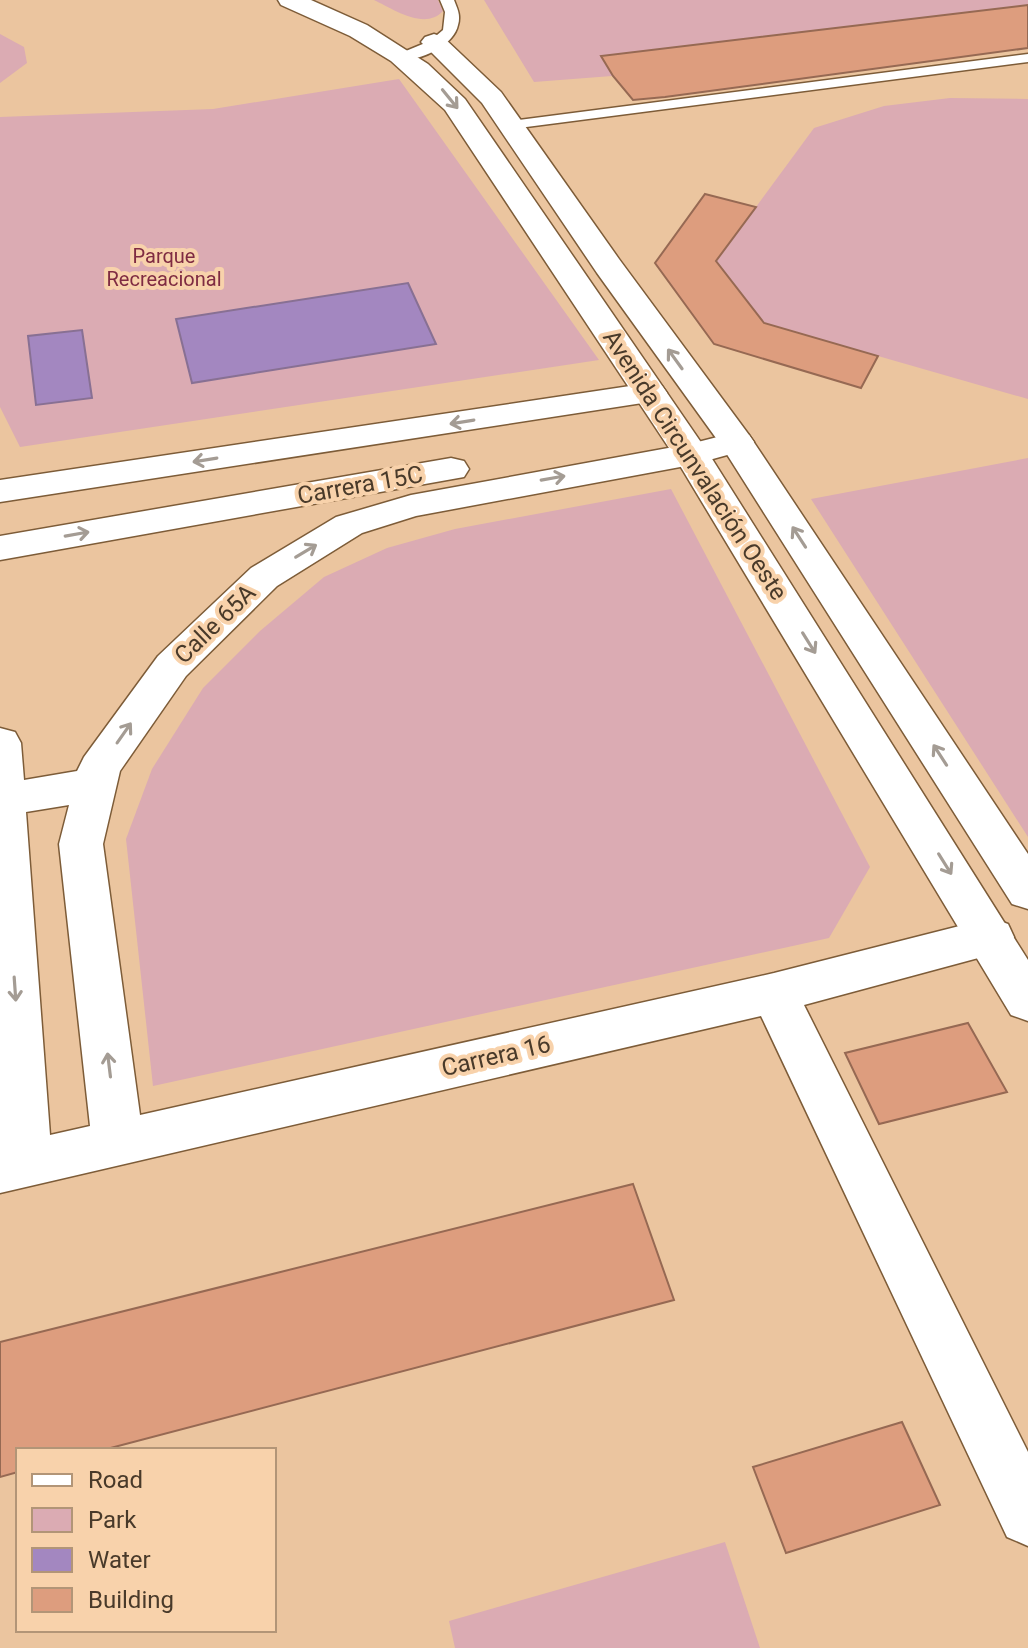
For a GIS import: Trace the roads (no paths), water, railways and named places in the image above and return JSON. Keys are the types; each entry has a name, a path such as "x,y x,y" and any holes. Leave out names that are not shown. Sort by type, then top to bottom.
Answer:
{"street":[{"name":"Avenida Circunvalación Oeste","path":"290,0 422,50 434,79 455,105 683,442 1028,1001"},
{"name":"Avenida Circunvalación Oeste","path":"349,0 492,98 728,432 1028,891"},
{"name":"Carrera 15C","path":"0,491 650,393"},
{"name":"Calle 65A","path":"118,1143 81,844 99,768 172,666 264,577 349,525 411,506 728,432"},
{"name":"Carrera 15C","path":"0,548 683,442"},
{"path":"0,743 13,1167"},
{"path":"4,800 95,784"},
{"name":"Carrera 16","path":"13,1167 774,993 991,937"},
{"path":"774,993 1028,1516"}],"lane":[{"path":"422,50 448,35 452,22 447,0"},
{"path":"511,125 1028,58"}],"water":[{"path":"408,283 436,344 192,383 176,319"},
{"path":"82,330 92,398 36,405 28,336"}],"park label":[{"name":"Parque Recreacional","path":"164,268"}]}
